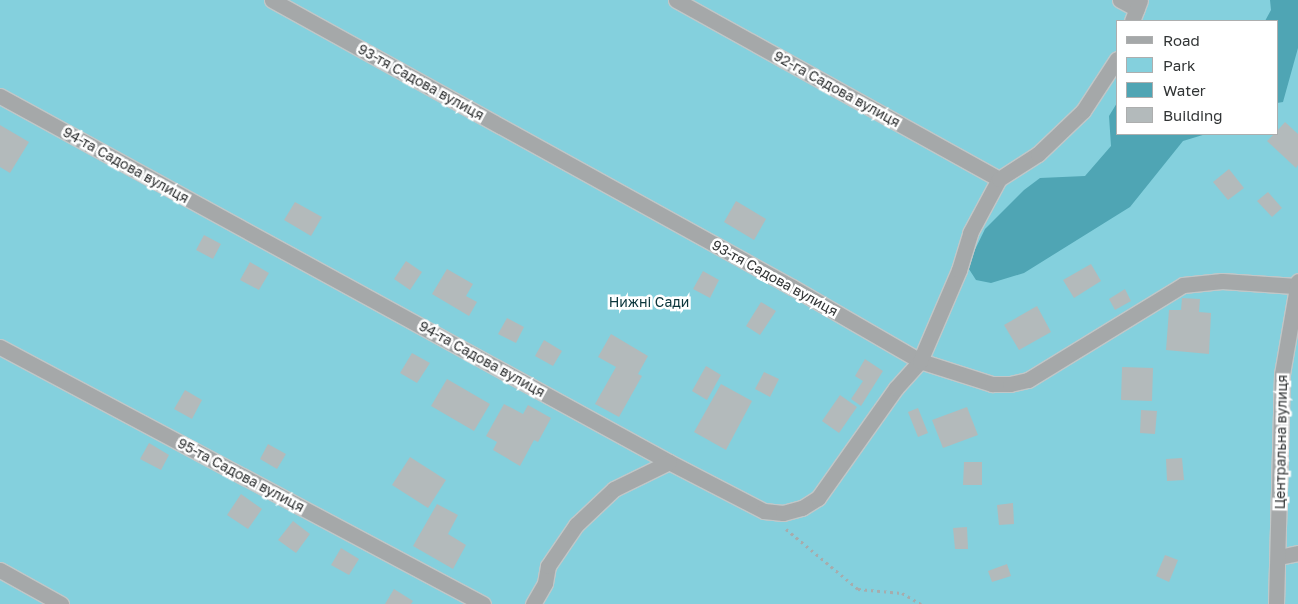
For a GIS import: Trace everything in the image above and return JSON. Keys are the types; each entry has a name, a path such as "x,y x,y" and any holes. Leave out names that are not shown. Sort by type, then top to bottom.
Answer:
{"street":[{"name":"93-тя Садова вулиця","path":"272,0 792,287 920,362 992,384 1010,384 1028,380 1183,285 1222,281 1297,283"},
{"name":"92-га Садова вулиця","path":"676,0 999,179"},
{"path":"1120,0 1137,10"},
{"path":"920,362 958,270 970,233 999,179 1038,154 1083,110 1116,60"},
{"name":"94-та Садова вулиця","path":"0,96 669,462 764,511 783,513 802,508 818,498 896,388 920,362"},
{"name":"Центральна вулиця","path":"1276,604 1279,557 1282,374 1292,343 1297,283"},
{"name":"95-та Садова вулиця","path":"0,347 483,604"},
{"path":"533,604 546,583 548,566 576,525 614,490 669,462"},
{"path":"1279,557 1298,553"},
{"path":"0,570 61,604"}],"path":[{"path":"764,511 858,588 902,593 921,604"}],"green space":[{"name":"Нижні Сади","path":"0,0 1298,0 1298,604 0,604"}],"water":[{"path":"1270,0 1298,0 1298,48 1283,102 1278,103 1278,20 1266,20 1271,10"},
{"path":"1116,105 1116,135 1203,135 1183,141 1130,207 1024,273 991,283 976,280 967,266 985,229 1024,190 1040,178 1085,176 1111,146 1109,116"}],"building":[{"path":"1285,122 1298,134 1298,165 1296,168 1267,141 1273,135 1278,135 1278,130"},
{"path":"0,125 29,142 10,173 0,167"},
{"path":"1229,169 1244,188 1228,200 1213,182"},
{"path":"1268,192 1282,208 1272,217 1257,201"},
{"path":"736,201 766,219 754,240 724,222"},
{"path":"295,202 322,217 311,236 284,220"},
{"path":"204,235 221,244 213,259 196,250"},
{"path":"406,261 422,272 410,290 394,279"},
{"path":"250,262 269,273 259,290 240,280"},
{"path":"1091,264 1101,281 1074,298 1063,280"},
{"path":"447,269 473,284 466,296 477,302 469,316 432,294"},
{"path":"703,271 719,280 710,298 693,289"},
{"path":"1125,289 1131,301 1115,310 1109,299"},
{"path":"1182,298 1200,299 1199,312 1211,313 1209,354 1166,350 1169,310 1181,310"},
{"path":"761,302 776,311 760,335 746,326"},
{"path":"1037,306 1051,332 1019,350 1004,325"},
{"path":"507,318 524,327 516,343 498,334"},
{"path":"611,334 648,356 638,374 642,376 619,417 595,404 616,367 598,357"},
{"path":"544,340 562,351 553,366 535,356"},
{"path":"412,353 430,363 417,383 400,373"},
{"path":"865,359 883,371 861,406 851,399 863,381 855,376"},
{"path":"706,366 721,375 707,400 692,391"},
{"path":"1122,367 1153,368 1152,401 1121,400"},
{"path":"764,372 779,379 770,397 755,389"},
{"path":"447,379 490,404 474,431 431,406"},
{"path":"721,384 752,401 726,450 694,432"},
{"path":"185,390 202,400 192,419 174,409"},
{"path":"840,395 857,407 839,433 822,421"},
{"path":"504,404 523,414 528,405 551,418 538,442 534,440 520,466 493,450 497,442 486,436"},
{"path":"967,407 978,435 943,448 932,420"},
{"path":"918,408 928,433 918,437 908,412"},
{"path":"1141,410 1157,411 1155,434 1140,433"},
{"path":"149,443 169,455 161,470 140,459"},
{"path":"268,444 286,454 277,469 260,459"},
{"path":"410,457 446,480 428,508 392,485"},
{"path":"1182,458 1184,480 1167,481 1166,459"},
{"path":"964,462 982,462 982,485 963,485"},
{"path":"241,494 262,509 248,529 227,515"},
{"path":"1013,503 1014,524 999,525 997,505"},
{"path":"437,504 458,515 448,534 466,545 453,569 413,546"},
{"path":"293,521 310,534 296,553 278,540"},
{"path":"967,527 968,549 955,549 953,528"},
{"path":"341,548 359,559 349,575 331,565"},
{"path":"1165,555 1178,560 1169,582 1156,576"},
{"path":"1007,564 1011,576 992,582 988,571"},
{"path":"394,589 413,601 411,604 385,604"}]}
